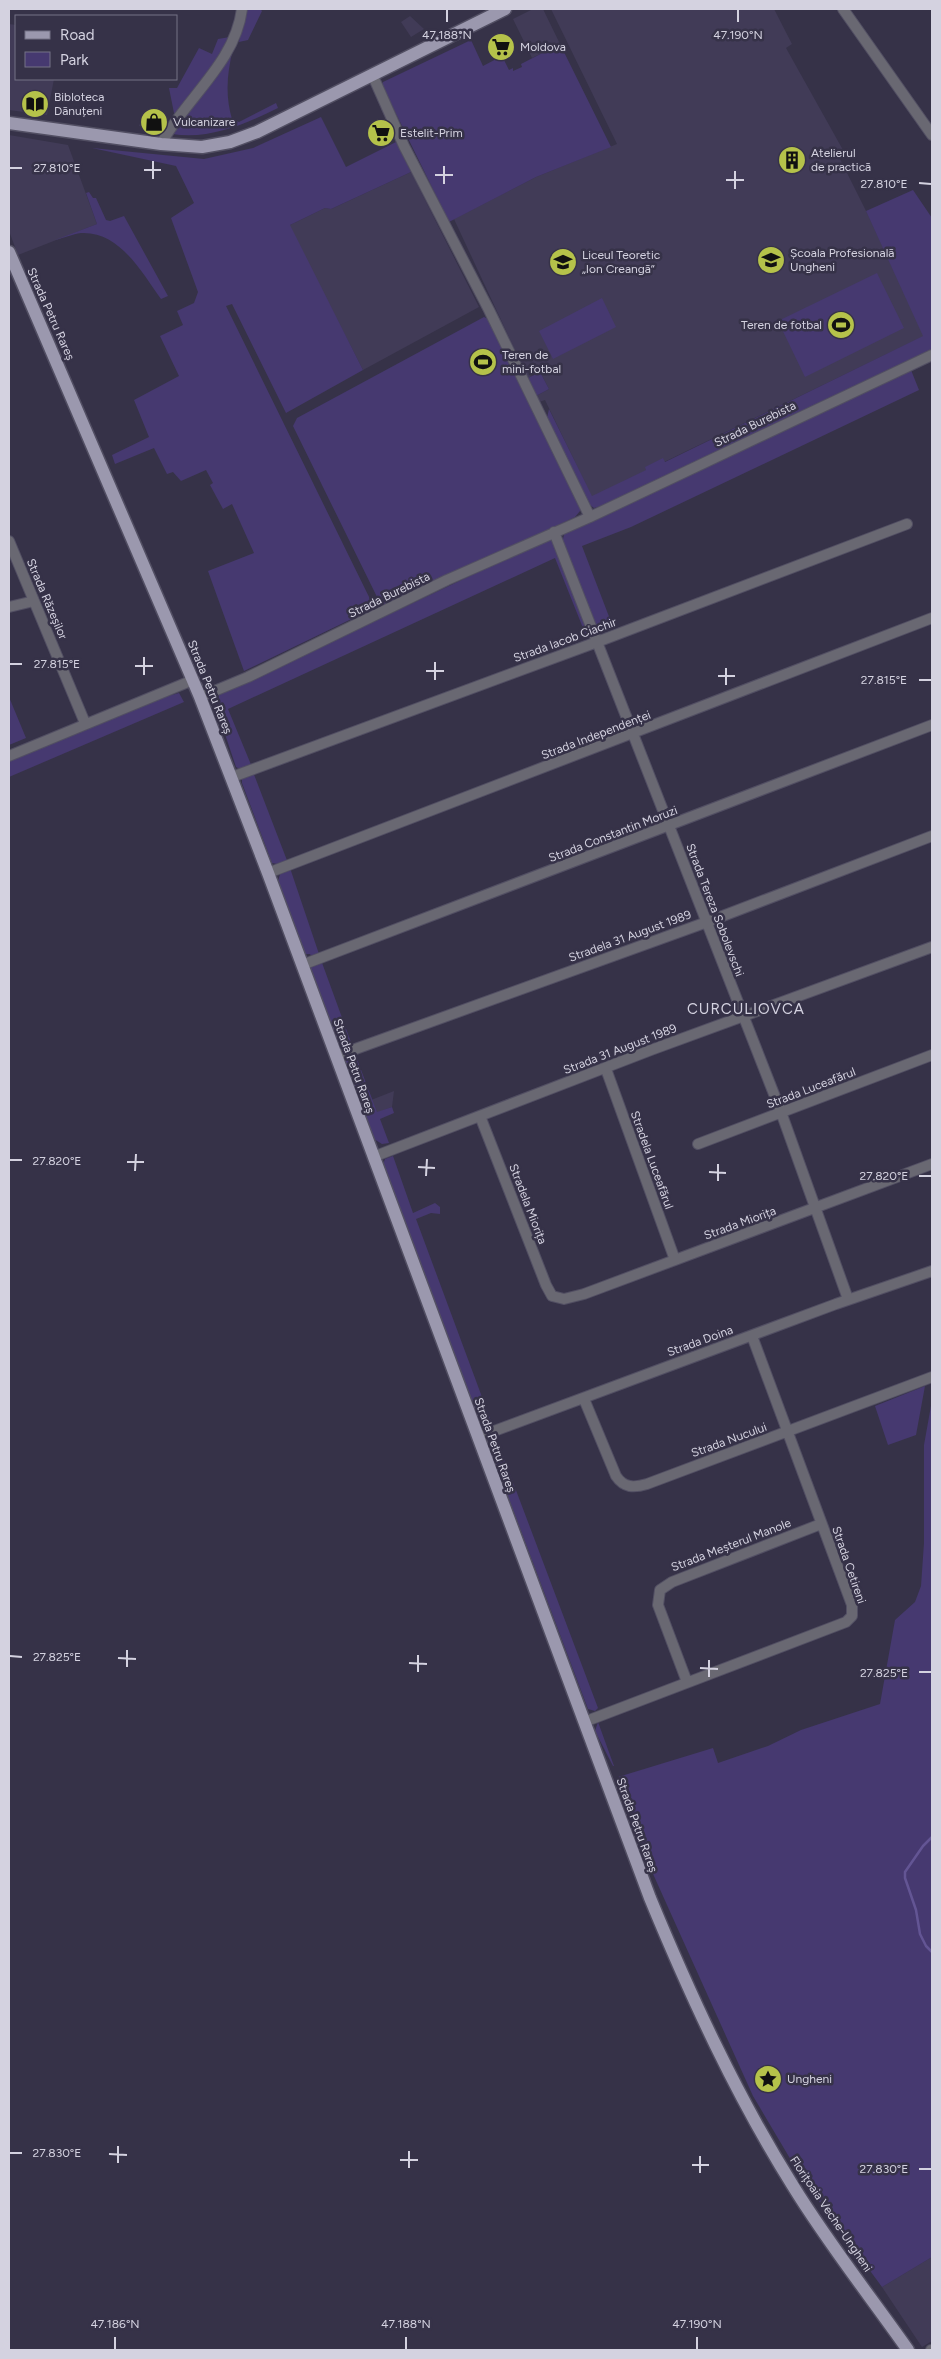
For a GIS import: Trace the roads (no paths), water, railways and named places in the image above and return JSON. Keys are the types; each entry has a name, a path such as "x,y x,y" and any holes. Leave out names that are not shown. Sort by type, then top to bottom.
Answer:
{"main road":[{"path":"9,123 161,144 202,147 230,142 257,132 505,9"},
{"name":"Strada Petru Rareș","path":"9,252 193,680 232,777 650,1898"},
{"name":"Florițoaia Veche-Ungheni","path":"650,1898 683,1977 744,2102 793,2187 908,2350"}],"street":[{"path":"161,144 221,62 236,35 242,9"},
{"path":"842,9 932,135"},
{"path":"372,74 404,146 489,310 590,517"},
{"name":"Strada Burebista","path":"200,697 248,677 447,580 590,517 932,355"},
{"name":"Strada Iacob Ciachir","path":"232,777 597,642 907,524"},
{"name":"Strada Tereza Sobolevschi","path":"554,532 781,1112 848,1299"},
{"name":"Strada Răzeşilor","path":"9,541 85,723"},
{"path":"9,607 34,601"},
{"name":"Strada Independenței","path":"268,873 932,618"},
{"path":"9,756 193,680"},
{"name":"Strada Constantin Moruzi","path":"302,965 932,725"},
{"name":"Stradela 31 August 1989","path":"336,1056 707,922 932,836"},
{"name":"Strada 31 August 1989","path":"373,1156 743,1016 932,947"},
{"name":"Strada Luceafărul","path":"698,1144 932,1056"},
{"name":"Stradela Luceafărul","path":"606,1069 675,1260"},
{"name":"Stradela Miorița","path":"480,1116 546,1285 550,1294 555,1298"},
{"name":"Strada Miorița","path":"555,1298 568,1298 584,1294 932,1164"},
{"name":"Strada Doina","path":"478,1437 848,1299 932,1271"},
{"name":"Strada Cetireni","path":"584,1722 849,1620 852,1614 852,1605 752,1336"},
{"name":"Strada Nucului","path":"584,1398 616,1476 622,1484 631,1487 647,1484 932,1377"},
{"name":"Strada Meșterul Manole","path":"687,1682 658,1605 657,1595 660,1590 672,1582 821,1524"}],"waterway":[{"path":"932,1837 923,1846 905,1872 905,1878 916,1910 920,1934 926,1946 932,1952"}],"place":[{"name":"Moldova","path":"501,47"},
{"name":"Bibloteca Dănuțeni","path":"35,104"},
{"name":"Vulcanizare","path":"154,122"},
{"name":"Estelit-Prim","path":"381,133"},
{"name":"Atelierul de practică","path":"792,160"},
{"name":"Școala Profesională Ungheni","path":"771,260"},
{"name":"Liceul Teoretic „Ion Creangă“","path":"563,262"},
{"name":"Teren de fotbal","path":"841,325"},
{"name":"Teren de mini-fotbal","path":"483,362"},
{"name":"Ungheni","path":"768,2079"}],"district":[{"name":"CURCULIOVCA","path":"746,1009"}]}
